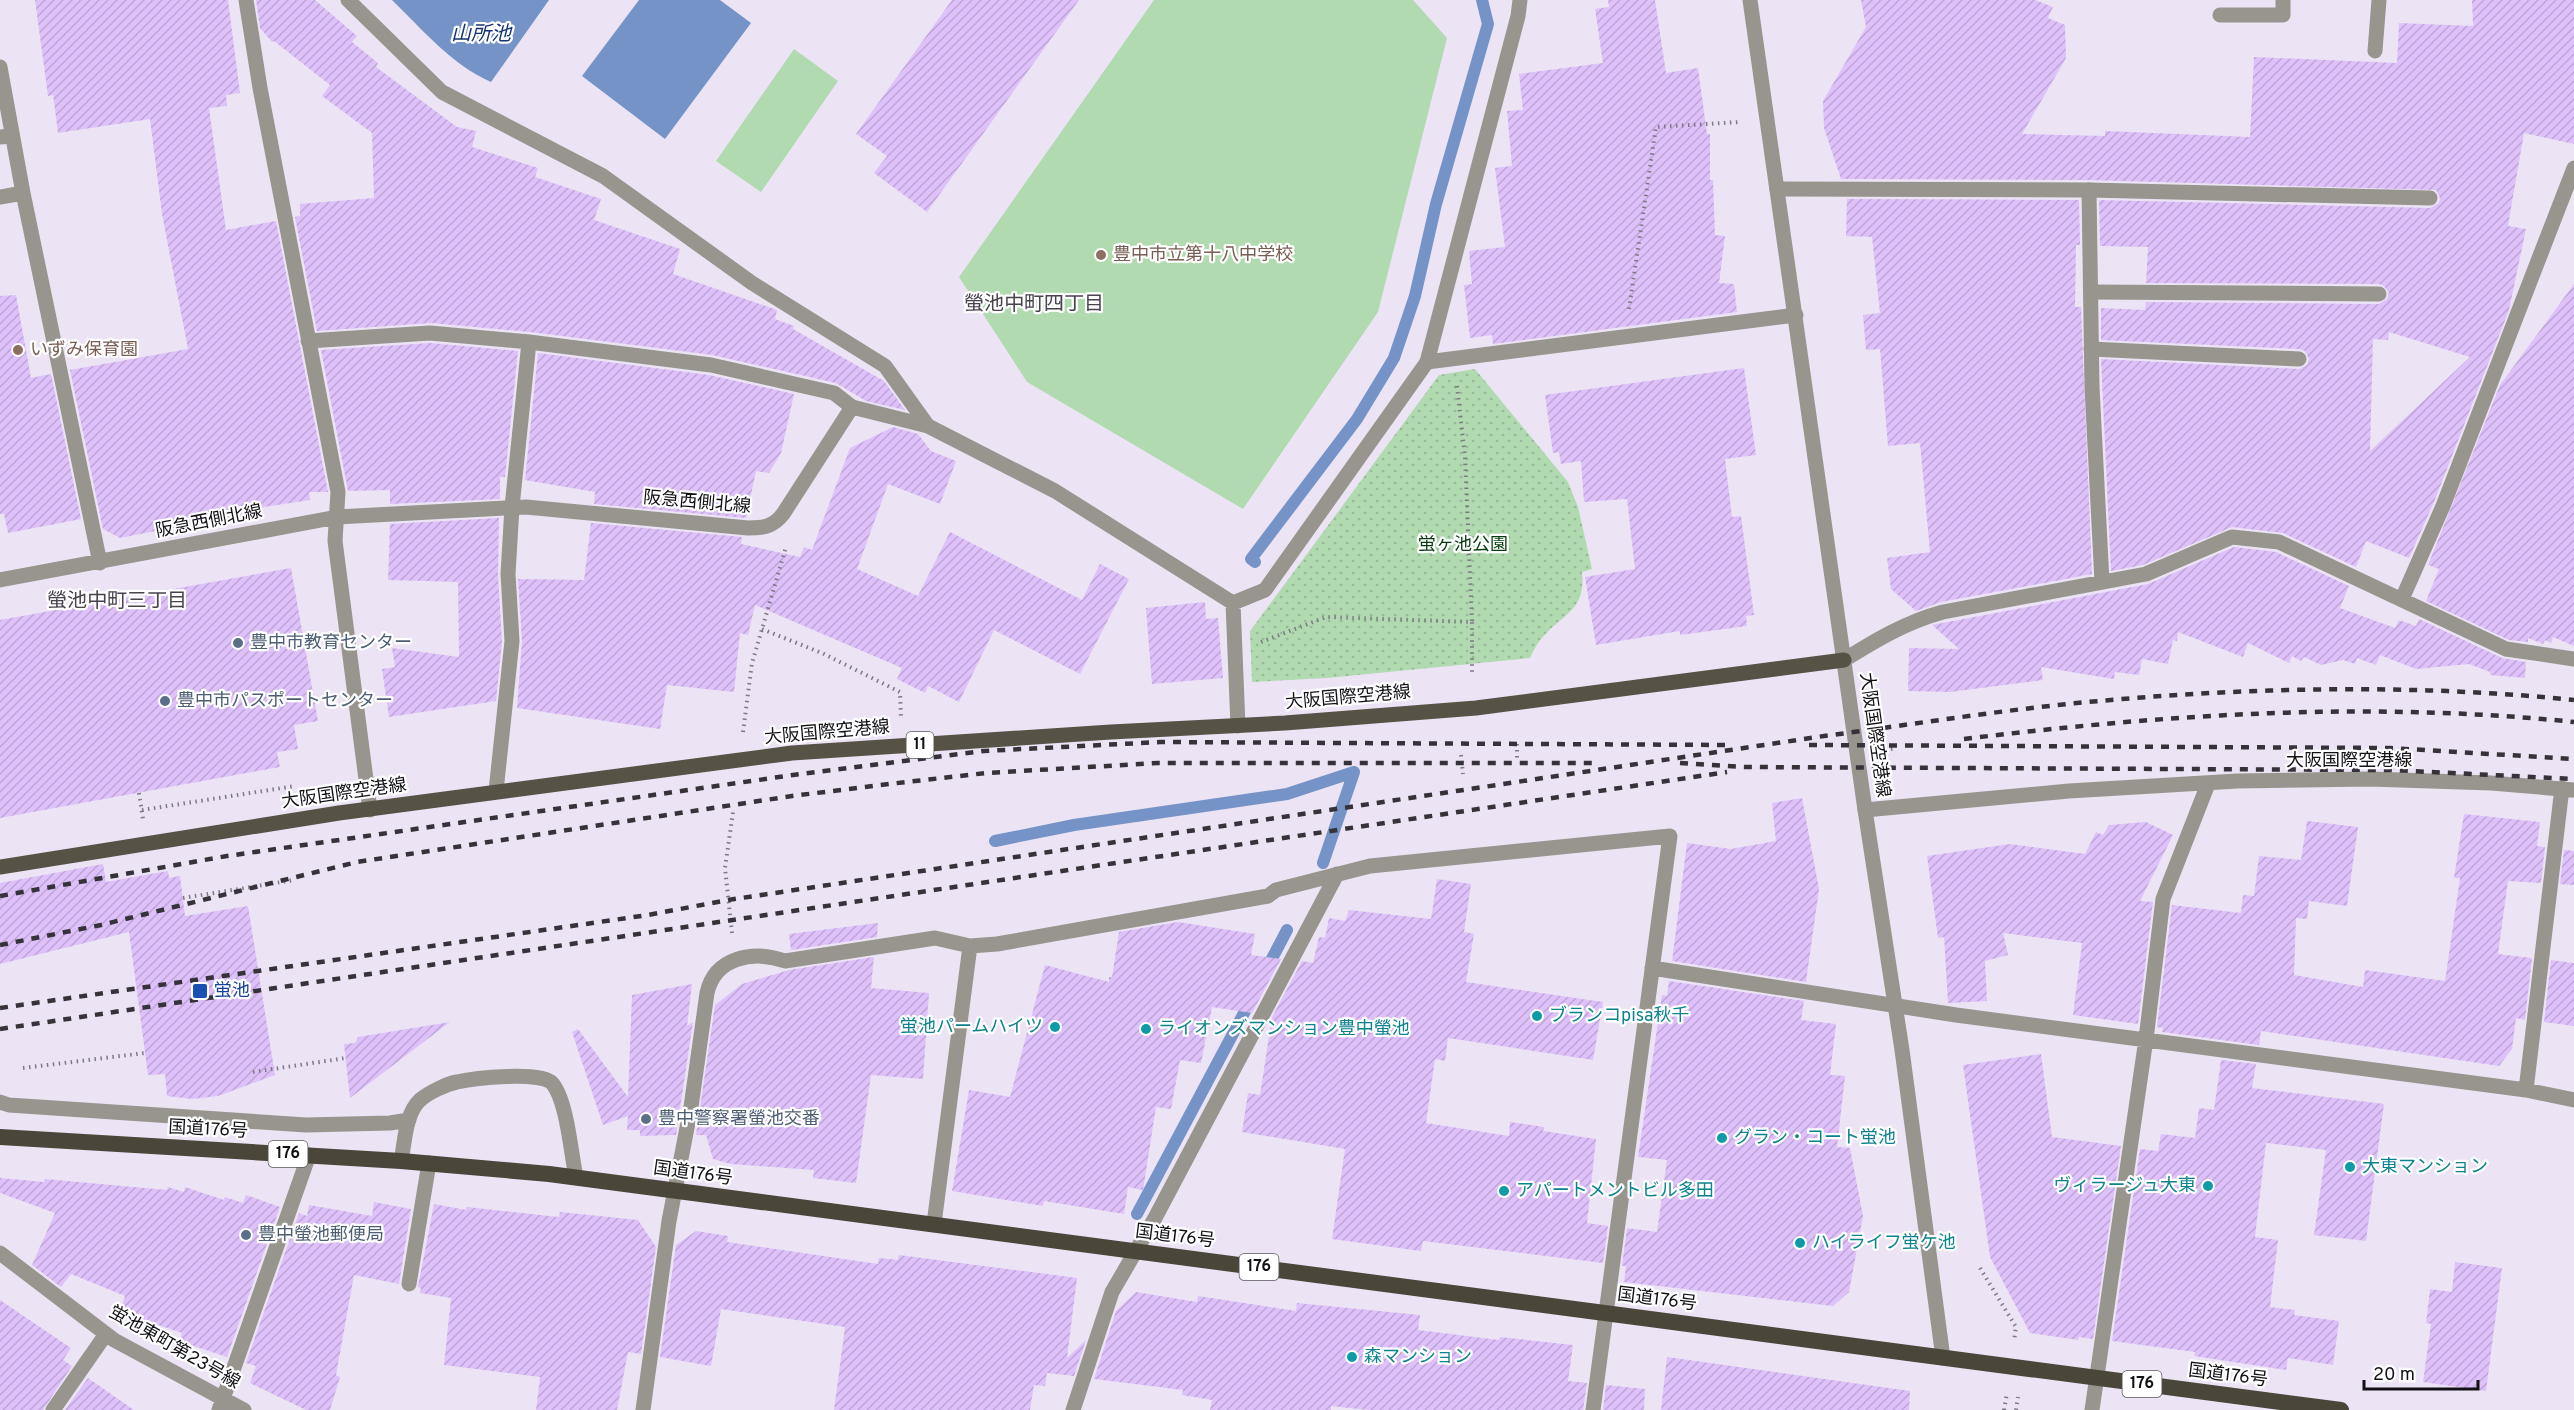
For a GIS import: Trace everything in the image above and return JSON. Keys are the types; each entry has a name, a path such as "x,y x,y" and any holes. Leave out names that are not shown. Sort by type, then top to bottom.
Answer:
{"highway":[{"name":"国道176号","path":"0,1137 402,1161 576,1177 2341,1410"}],"main road":[{"name":"大阪国際空港線","path":"0,867 496,791 792,753 1238,726 1476,708 1844,660"}],"street":[{"path":"246,0 260,88 338,492 335,541 370,810"},
{"path":"348,0 442,92 603,176 752,283 885,366 928,426"},
{"path":"1233,603 1265,590 1427,362 1518,16 1520,0"},
{"path":"1750,0 1844,660 1890,631 1917,619 2146,574 2232,537 2280,542 2506,649 2574,659"},
{"path":"2220,15 2283,15 2283,0"},
{"path":"2375,51 2379,0"},
{"path":"0,67 6,136 23,193 100,563"},
{"path":"2402,599 2443,506 2574,168"},
{"path":"1777,189 2089,190 2430,198"},
{"path":"2089,190 2091,349 2102,582"},
{"path":"0,197 23,193"},
{"path":"2091,292 2379,294"},
{"path":"1427,362 1796,315"},
{"path":"308,341 430,333 529,342 711,365 834,393 852,407 928,426 1055,491 1233,603"},
{"path":"496,791 512,641 508,574 512,507 529,342"},
{"path":"2091,349 2299,359"},
{"name":"阪急西側北線","path":"0,580 337,517 512,507 748,528 767,527 776,523 852,407"},
{"path":"1233,603 1238,726"},
{"name":"大阪国際空港線","path":"1844,660 1864,810 2069,791 2370,779 2568,789"},
{"path":"2092,1410 2146,1039 2163,899 2208,784"},
{"path":"2526,1090 2568,789"},
{"path":"1864,810 1896,1005 1943,1358"},
{"path":"643,1410 674,1191 691,1107 710,979 718,969 737,960 767,955 785,961 935,938 970,946 997,944 1268,896 1276,890 1370,866 1670,836 1593,1410"},
{"path":"1073,1410 1112,1292 1337,874"},
{"path":"934,1224 970,946"},
{"path":"1652,968 1896,1005 2526,1090 2574,1100"},
{"path":"402,1161 409,1120 418,1102 455,1082 530,1076 544,1078 552,1084 561,1100 576,1177"},
{"path":"0,1102 9,1105 306,1125 390,1123 409,1120"},
{"path":"221,1404 309,1155"},
{"path":"409,1284 429,1163"},
{"name":"蛍池東町第23号線","path":"0,1253 106,1334 221,1404 244,1410"},
{"path":"53,1410 106,1334"}],"path":[{"path":"1624,337 1656,127 1767,120"},
{"path":"1454,359 1465,457 1472,673"},
{"path":"739,761 752,663 787,544 776,523"},
{"path":"1257,643 1326,617 1472,622"},
{"path":"762,628 824,654 900,692 902,746"},
{"path":"1516,744 1517,762"},
{"path":"1461,755 1463,774"},
{"path":"142,810 295,786"},
{"path":"733,812 725,876 737,960"},
{"path":"183,898 294,880"},
{"path":"23,1068 146,1053"},
{"path":"253,1072 346,1058"},
{"path":"1980,1268 2016,1327"},
{"path":"2016,1410 2018,1397"},
{"path":"2004,1410 2006,1399"}],"green space":[{"path":"1154,0 1413,0 1447,38 1378,312 1243,509 1027,382 959,277"},
{"path":"794,49 838,81 761,192 716,161"},
{"name":"蛍ヶ池公園","path":"1475,369 1568,482 1578,507 1592,569 1582,572 1582,585 1577,603 1540,640 1530,658 1327,678 1252,682 1250,631 1439,375"}],"water":[{"name":"山所池","path":"392,0 549,0 491,82 463,66 427,35"},
{"path":"639,0 720,0 751,23 665,139 582,76"}],"building":[{"path":"35,0 228,0 240,93 226,95 227,106 209,108 226,230 276,221 328,492 309,492 310,500 250,509 250,516 222,520 222,518 120,538 103,529 70,370 188,349 162,214 150,119 58,133 53,95 48,96"},
{"path":"256,0 315,0 357,36 352,42 378,63 376,67 457,127 476,131 472,147 538,168 535,177 601,199 594,220 680,249 673,274 777,310 775,319 794,326 793,329 884,381 905,410 866,401 836,383 712,355 530,332 431,323 317,331 295,217 300,216 300,204 374,198 372,133 322,96 330,85 274,41 272,42 260,28"},
{"path":"952,0 1079,0 927,212 874,173 887,156 856,134"},
{"path":"1608,0 1655,0 1666,73 1698,68 1707,134 1710,134 1710,180 1713,180 1715,235 1725,236 1719,283 1734,284 1737,312 1493,344 1492,335 1470,338 1464,285 1472,284 1469,251 1505,247 1495,168 1512,166 1507,111 1523,110 1519,74 1603,63 1595,9 1609,7"},
{"path":"1861,0 2035,0 2053,7 2048,18 2065,25 2066,58 2022,134 2105,136 2105,131 2250,137 2254,57 2397,63 2399,23 2473,26 2472,0 2574,0 2574,144 2524,133 2508,226 2526,229 2509,310 2434,502 2409,558 2366,541 2356,567 2283,533 2232,527 2143,565 2111,571 2101,359 2299,369 2307,365 2309,359 2305,351 2299,349 2101,340 2101,308 2145,310 2146,302 2379,304 2387,299 2389,293 2384,286 2379,284 2146,283 2148,247 2100,246 2099,200 2430,208 2439,203 2440,198 2436,190 2089,180 1841,179 1824,128 1823,101 1866,27","holes":["2389,332 2470,357 2370,451 2373,339 2388,340"]},
{"path":"1847,199 2079,200 2080,245 2076,245 2075,307 2081,307 2092,574 1941,602 1916,611 1891,589 1887,558 1930,552 1920,443 1888,446 1880,349 1866,350 1863,315 1880,313 1872,237 1846,236"},
{"path":"2574,284 2574,646 2553,637 2551,643 2545,640 2543,644 2528,638 2528,642 2509,640 2426,601 2439,569 2428,565 2500,385"},
{"path":"16,295 31,378 51,374 81,519 8,533 4,514 0,514 0,296"},
{"path":"430,343 518,351 505,477 500,477 500,499 390,504 390,490 348,491 321,350"},
{"path":"538,353 709,375 794,394 781,453 769,473 756,471 746,518 594,504 595,492 525,480"},
{"path":"1744,368 1756,455 1725,459 1732,517 1741,516 1754,615 1746,616 1747,626 1680,635 1680,631 1596,645 1585,577 1635,569 1627,499 1584,502 1581,461 1561,464 1559,452 1553,453 1545,395"},
{"path":"893,427 918,434 931,451 956,461 940,504 888,484 857,569 918,596 950,532 1082,600 1100,564 1129,579 1080,674 994,630 959,702 928,686 925,693 897,679 902,668 755,605 748,635 740,633 734,692 667,685 660,729 517,708 522,641 518,579 584,580 591,523 742,537 741,544 800,557 804,547 812,550 850,448"},
{"path":"499,518 498,575 502,641 496,701 389,717 382,669 395,667 392,648 459,657 458,582 388,580 390,524"},
{"path":"2234,547 2276,552 2349,586 2340,608 2395,628 2399,620 2416,626 2419,619 2502,658 2526,662 2525,678 2490,675 2490,672 2469,664 2416,669 2380,655 2376,665 2357,658 2355,664 2343,660 2321,665 2304,657 2301,661 2292,656 2289,663 2248,643 2243,657 2178,632 2177,641 2173,640 2168,664 2142,659 2139,675 2115,672 2114,679 2041,667 2043,680 1950,692 1908,691 1909,648 1959,649 1932,625 2148,584"},
{"path":"291,568 318,721 294,725 298,749 277,752 280,767 0,818 0,620"},
{"path":"1205,602 1206,619 1218,618 1223,678 1152,684 1146,608"},
{"path":"1802,798 1819,889 1806,982 1672,961 1687,843 1731,849 1776,841 1772,803"},
{"path":"2464,814 2540,822 2537,846 2545,847 2541,883 2508,881 2498,954 2532,958 2525,1020 2516,1018 2512,1049 2499,1066 2261,1031 2259,1045 2162,1032 2163,1028 2157,1027 2172,905 2241,913 2243,895 2254,896 2259,856 2301,860 2307,821 2358,827 2347,906 2309,901 2307,919 2296,918 2294,975 2363,987 2365,970 2445,981 2460,878 2454,878"},
{"path":"2146,822 2173,835 2140,901 2153,902 2138,1024 2073,1015 2082,943 2003,933 2008,955 1985,961 1987,1001 1948,1003 1944,937 1938,938 1927,856 2010,844 2085,854 2096,832 2103,835 2109,825"},
{"path":"2564,850 2574,851 2574,885 2560,884"},
{"path":"103,864 106,882 168,871 169,878 180,876 185,916 248,906 275,1075 218,1096 192,1099 167,1096 165,1074 148,1075 129,932 0,964 0,883"},
{"path":"1437,879 1471,884 1464,932 1474,934 1466,982 1603,1002 1593,1060 1448,1038 1445,1061 1435,1059 1426,1123 1509,1136 1510,1122 1544,1127 1543,1131 1596,1139 1587,1223 1608,1226 1603,1263 1423,1241 1421,1251 1332,1239 1345,1149 1242,1132 1248,1093 1260,1095 1272,1017 1302,961 1313,963 1319,937 1325,938 1329,918 1345,921 1349,910 1431,919"},
{"path":"1178,922 1255,934 1251,955 1281,959 1252,1013 1212,1007 1201,1063 1180,1060 1171,1109 1156,1107 1143,1190 1128,1187 1124,1214 1044,1201 1043,1206 952,1191 969,1090 1010,1097 1045,965 1109,982 1109,977 1112,977 1119,932"},
{"path":"878,923 877,937 791,950 789,934"},
{"path":"874,957 871,988 929,993 923,1079 871,1075 856,1183 813,1178 814,1170 731,1164 713,1159 706,1135 696,1135 715,1005 742,984 789,970"},
{"path":"2551,960 2574,963 2574,1026 2544,1022"},
{"path":"1669,981 1804,1001 1801,1020 1836,1024 1830,1075 1845,1076 1837,1147 1850,1148 1863,1216 1849,1292 1833,1306 1624,1282 1626,1266 1622,1266 1627,1228 1657,1232 1667,1160 1638,1157 1662,995 1667,996"},
{"path":"692,984 687,1026 693,1022 676,1135 640,1136 640,1130 627,1130 628,1116 603,1125 572,1032 578,1029 628,1097 632,995"},
{"path":"450,1022 350,1098 344,1044 355,1043 358,1037"},
{"path":"2041,1054 2052,1137 2121,1146 2093,1339 2079,1337 2078,1340 2030,1333 1990,1257 1963,1065"},
{"path":"2221,1060 2256,1064 2252,1088 2384,1104 2366,1241 2314,1235 2326,1150 2266,1143 2255,1237 2278,1240 2270,1307 2295,1310 2294,1315 2339,1321 2333,1365 2288,1358 2286,1370 2194,1356 2195,1352 2112,1341 2140,1149 2158,1151 2161,1134 2195,1138 2199,1108 2214,1110"},
{"path":"0,1178 44,1182 45,1179 167,1190 168,1187 184,1192 185,1187 224,1200 225,1197 243,1203 246,1195 280,1207 227,1357 179,1341 182,1333 120,1312 125,1296 71,1274 61,1287 32,1265 55,1213 0,1193"},
{"path":"374,1202 411,1209 399,1284 354,1275 336,1375 340,1377 330,1410 306,1410 250,1383 256,1366 246,1363 299,1213 307,1216 309,1205 372,1216"},
{"path":"434,1204 466,1210 467,1207 559,1217 560,1212 638,1220 656,1247 641,1354 628,1352 617,1410 536,1410 540,1377 444,1365 451,1298 420,1293 421,1288 418,1287"},
{"path":"696,1231 728,1236 727,1242 878,1264 879,1258 898,1260 899,1255 1077,1278 1067,1358 1086,1340 1074,1376 1047,1373 1045,1386 1034,1385 1030,1410 834,1410 845,1327 721,1309 711,1366 660,1357 676,1245"},
{"path":"2455,1262 2502,1268 2486,1391 2423,1382 2431,1324 2426,1323 2430,1289 2452,1292"},
{"path":"1136,1292 1197,1302 1198,1296 1296,1311 1297,1303 1420,1315 1418,1330 1499,1340 1500,1337 1573,1345 1568,1381 1587,1383 1583,1410 1367,1410 1331,1406 1331,1410 1210,1410 1212,1400 1182,1395 1183,1390 1094,1379 1116,1311"},
{"path":"0,1300 71,1348 63,1360 72,1366 43,1410 0,1410"},
{"path":"1667,1357 1910,1391 1909,1410 1661,1410"},
{"path":"88,1378 134,1410 65,1410"},
{"path":"1606,1385 1645,1389 1644,1410 1603,1410"}],"waterway":[{"path":"1255,562 1251,559 1357,419 1394,358 1415,296 1436,204 1488,24 1482,0"},
{"path":"995,841 1074,825 1287,794 1354,772"},
{"path":"1323,863 1354,772"},
{"path":"1265,972 1287,930"},
{"path":"1137,1214 1252,998"}],"railway":[{"path":"0,1008 648,915 728,900 1824,736 2030,708 2158,696 2336,689 2455,691 2574,700"},
{"path":"1964,739 2117,723 2269,713 2421,712 2574,722"},
{"path":"0,896 227,856 793,775 984,751 1160,742 1725,745"},
{"path":"1809,745 2390,748 2574,759"},
{"path":"0,945 101,925 357,862 792,796 889,784 986,773 1158,763 1596,763"},
{"path":"1680,763 1742,767 2390,770 2574,779"},
{"path":"0,1029 1727,772"}],"place":[{"name":"豊中市立第十八中学校","path":"1101,255"},
{"name":"いずみ保育園","path":"18,350"},
{"name":"豊中市教育センター","path":"238,643"},
{"name":"豊中市パスポートセンター","path":"165,701"},
{"name":"蛍池","path":"200,991"},
{"name":"ブランコpisa秋千","path":"1537,1016"},
{"name":"蛍池パームハイツ","path":"1055,1027"},
{"name":"ライオンズマンション豊中螢池","path":"1146,1029"},
{"name":"豊中警察署螢池交番","path":"646,1119"},
{"name":"グラン・コート蛍池","path":"1722,1138"},
{"name":"大東マンション","path":"2350,1167"},
{"name":"ヴィラージュ大東","path":"2208,1186"},
{"name":"アパートメントビル多田","path":"1504,1191"},
{"name":"豊中螢池郵便局","path":"246,1235"},
{"name":"ハイライフ蛍ケ池","path":"1800,1243"},
{"name":"森マンション","path":"1352,1357"}],"district":[{"name":"螢池中町四丁目","path":"1034,305"},
{"name":"螢池中町三丁目","path":"117,602"}]}
